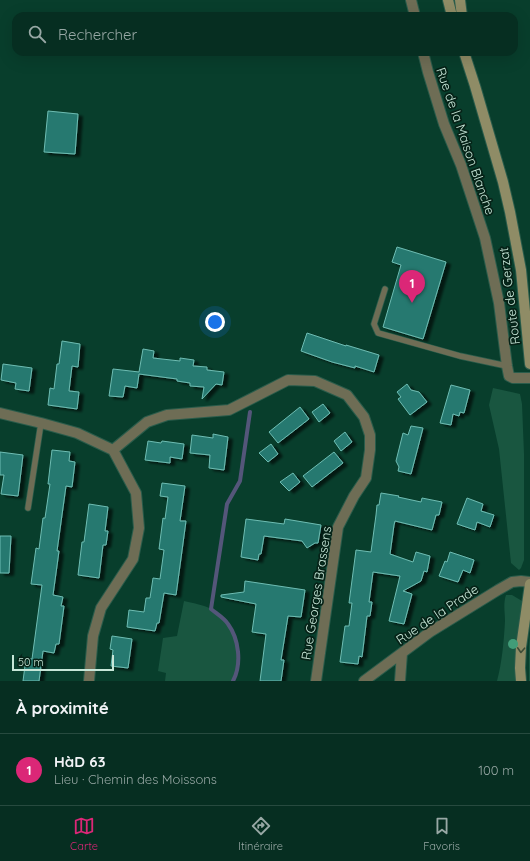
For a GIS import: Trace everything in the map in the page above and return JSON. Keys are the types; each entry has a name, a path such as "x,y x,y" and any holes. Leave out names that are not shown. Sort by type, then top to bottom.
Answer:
{"main road":[{"path":"448,0 451,12"},
{"path":"460,0 462,12"},
{"name":"Route de Gerzat","path":"465,56 503,182 516,239 524,296 530,364"},
{"name":"Route de Gerzat","path":"469,56 475,86"},
{"path":"521,681 521,646 530,583"}],"street":[{"path":"411,0 414,12"},
{"name":"Rue de la Maison Blanche","path":"424,56 444,124 461,165 485,238 499,303 506,366"},
{"path":"506,366 508,376 513,378 530,378"},
{"name":"Rue Georges Brassens","path":"113,450 147,422 167,415 229,410 288,380 315,381 347,395 364,417 370,435 370,450 366,478 354,496 338,527 316,681"},
{"path":"0,413 77,433 113,450 136,493 139,528 133,559 101,608 93,636 88,681"},
{"name":"Rue de la Prade","path":"364,681 430,632 498,590 512,582 521,581 530,583"},
{"path":"400,681 402,653"}],"lane":[{"path":"385,290 374,324 378,334 460,356 506,366"},
{"path":"28,508 41,423"}],"green space":[{"path":"493,388 520,394 522,404 524,454 524,560 519,570 511,563 499,449 489,405"},
{"path":"506,595 512,595 522,601 516,660 517,681 497,681 503,644 505,621 504,605"},
{"path":"184,601 211,609 224,619 232,629 238,652 238,667 233,681 165,681 166,673 158,671 163,638 177,636"},
{"path":"530,634 530,681 529,681 529,646"}],"building":[{"path":"48,111 78,114 75,154 44,152"},
{"path":"397,247 446,262 423,339 383,327 401,265 392,262"},
{"path":"307,333 379,355 374,372 355,366 355,368 332,362 301,351"},
{"path":"62,341 80,344 78,367 72,366 69,391 79,392 77,409 48,405 50,388 54,389"},
{"path":"143,349 154,351 153,358 180,361 180,358 194,360 193,366 207,367 207,370 224,372 222,385 216,384 202,399 204,387 190,386 190,383 177,381 177,379 139,374 137,388 125,386 123,397 109,396 113,369 139,372"},
{"path":"3,364 32,368 29,391 15,389 16,383 1,380"},
{"path":"407,384 411,390 419,392 427,402 410,415 398,399 401,397 397,392"},
{"path":"451,385 470,390 464,413 460,412 459,416 453,414 451,425 440,423"},
{"path":"323,404 330,413 319,422 312,412"},
{"path":"300,407 309,419 278,443 269,432"},
{"path":"411,426 423,428 411,474 398,471 399,467 396,461 403,433 408,435"},
{"path":"345,432 352,442 341,451 334,441"},
{"path":"213,434 228,437 224,470 209,468 210,455 190,453 192,435 213,438"},
{"path":"148,441 184,444 182,459 170,457 170,463 145,460"},
{"path":"271,444 278,454 268,462 259,453"},
{"path":"52,450 70,452 69,461 75,462 72,487 66,486 57,551 59,551 53,595 63,597 61,606 64,606 59,644 56,644 54,653 43,651 39,681 23,681 26,658 32,659 42,585 31,584 36,548 39,549 43,518 45,518 50,484 48,484"},
{"path":"0,452 23,455 18,496 1,494 4,475 0,475"},
{"path":"334,452 343,463 312,487 303,476"},
{"path":"293,473 300,482 289,491 280,482"},
{"path":"162,483 185,486 180,521 186,521 176,595 164,593 159,623 157,623 155,631 127,627 129,610 144,612 146,598 150,598 153,578 160,579 164,550 159,549 163,518 165,519 168,497 160,496"},
{"path":"381,493 421,502 422,498 442,502 439,515 436,515 432,530 395,521 394,525 390,554 413,562 416,552 430,556 427,572 424,571 421,581 403,591 412,594 404,624 389,621 400,576 373,572 369,602 372,602 370,616 367,616 362,657 359,656 358,664 340,662 345,626 349,626 352,603 349,603 356,550 371,552 377,505 379,505"},
{"path":"467,498 483,504 481,511 494,515 490,527 477,522 475,530 457,524"},
{"path":"89,504 108,507 105,531 108,531 106,545 103,545 99,578 78,575"},
{"path":"246,519 284,524 285,519 321,525 318,543 315,543 307,548 302,541 264,536 261,554 259,554 258,560 241,557"},
{"path":"0,536 11,536 9,573 0,573"},
{"path":"450,552 474,560 470,573 463,570 458,582 439,576 445,561 447,562"},
{"path":"245,581 305,590 301,617 288,616 281,660 284,660 281,681 260,681 266,634 252,632 256,604 221,597 221,595 244,592"},
{"path":"112,636 132,639 128,668 111,666 113,650 110,649"}],"waterway":[{"path":"233,681 238,667 238,652 235,637 226,622 211,609 227,504 240,481 250,412"}],"place":[{"name":"HàD 63","path":"412,303"}]}
